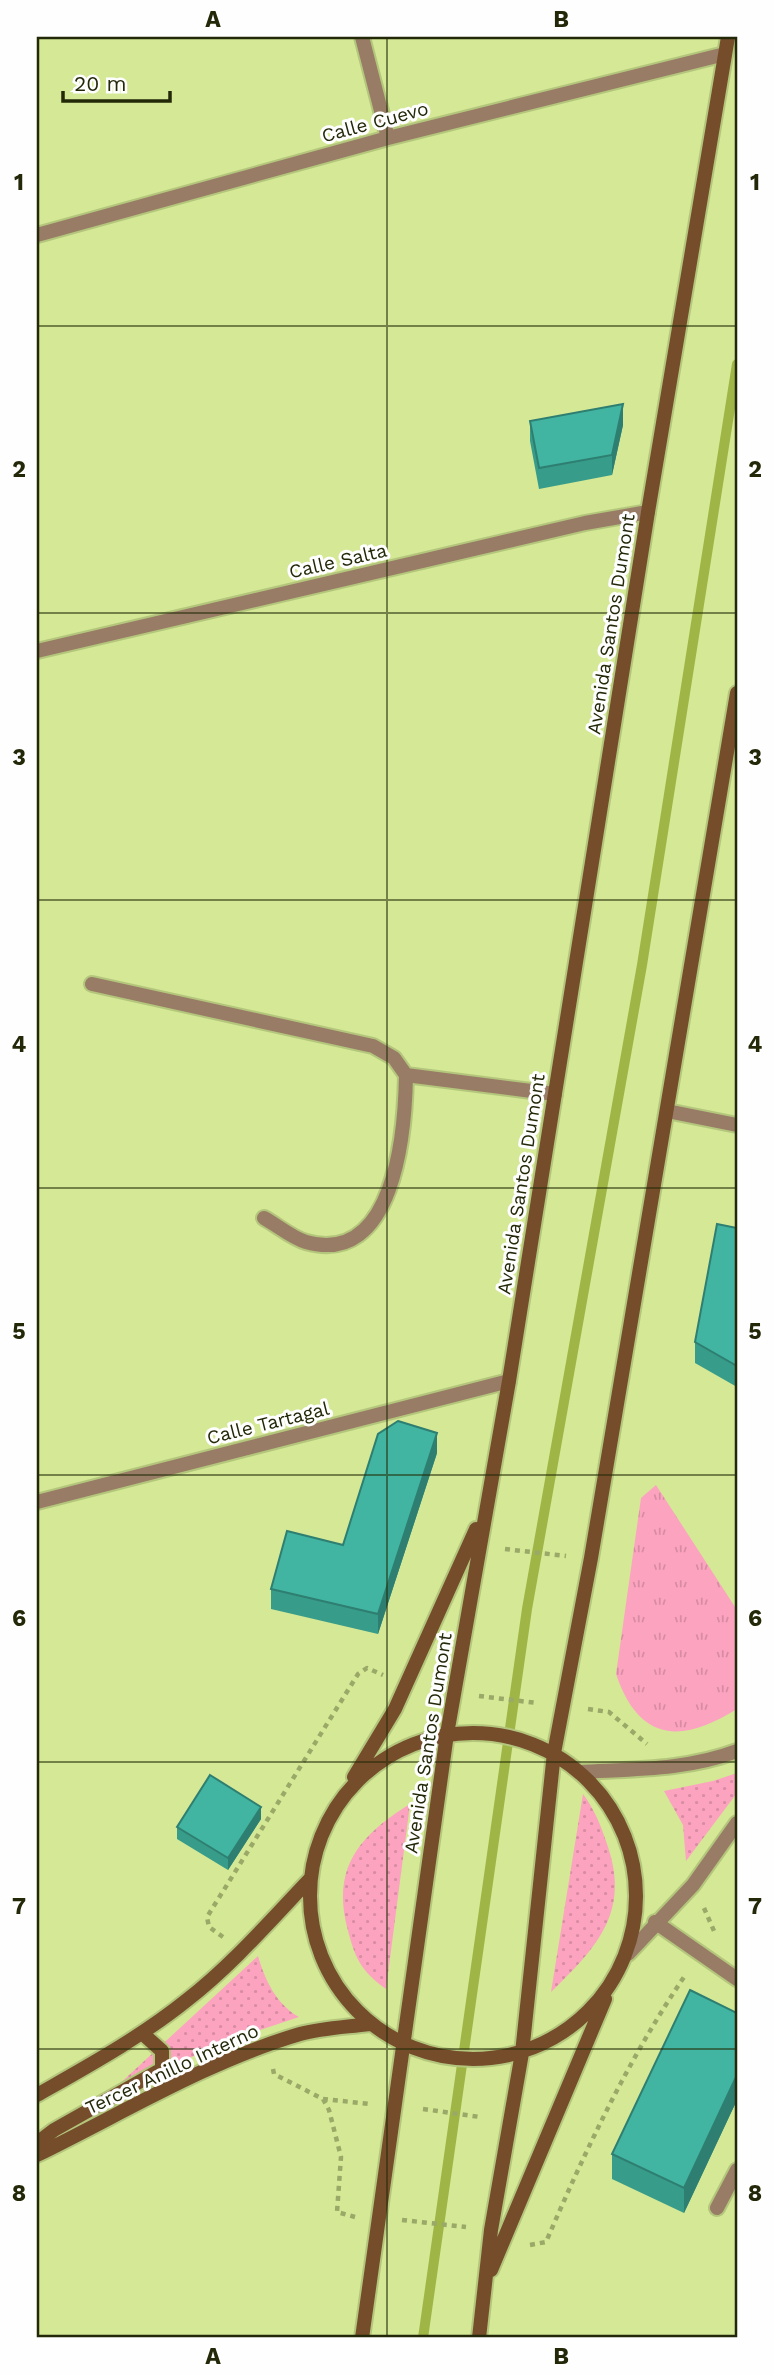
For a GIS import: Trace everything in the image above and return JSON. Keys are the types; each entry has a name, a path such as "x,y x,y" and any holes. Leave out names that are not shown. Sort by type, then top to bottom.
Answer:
{"main road":[{"name":"Avenida Santos Dumont","path":"362,2338 447,1734 509,1381 727,37"},
{"path":"479,2338 491,2231 522,2053 554,1753 592,1558 737,693"},
{"path":"337,1805 376,1766 404,1748 447,1734 476,1733 533,1744 554,1753 581,1772 613,1809 633,1855 638,1904 628,1954 603,1997 567,2031 522,2053 495,2059 428,2054 404,2046 369,2024 341,1994 321,1959 310,1920 310,1879 319,1840 337,1805 406,1686 486,1505"},
{"name":"Tercer Anillo Interno","path":"37,2095 142,2033 188,2000 243,1951 310,1879"},
{"path":"485,2285 614,1979"},
{"name":"Tercer Anillo Interno","path":"37,2155 217,2065 303,2033 369,2024"},
{"path":"37,2143 54,2130 162,2069 162,2051 142,2033"}],"street":[{"path":"362,37 388,138"},
{"name":"Calle Cuevo","path":"37,235 388,138 724,54"},
{"name":"Calle Salta","path":"37,651 585,523 648,512"},
{"path":"92,985 373,1046 394,1058 406,1075 405,1116 395,1173 387,1197 358,1238 336,1245 304,1242 264,1218"},
{"path":"406,1075 555,1094"},
{"path":"667,1111 737,1125"},
{"name":"Calle Tartagal","path":"37,1503 509,1381"},
{"path":"581,1772 653,1768 717,1759 737,1751"},
{"path":"628,1954 655,1922 693,1885 737,1824"},
{"path":"655,1922 737,1979"},
{"path":"717,2208 737,2170"}],"path":[{"path":"522,1551 545,1553"},
{"path":"243,1951 209,1927 207,1917 358,1674 367,1668 406,1686"},
{"path":"468,1695 537,1703"},
{"path":"563,1706 609,1712 646,1741 653,1768"},
{"path":"506,2237 531,2245 546,2242 589,2142 650,2027 715,1929 693,1885"},
{"path":"266,2046 274,2074 323,2099 395,2106"},
{"path":"323,2099 329,2110 341,2157 337,2212 342,2216 379,2218"},
{"path":"423,2109 480,2117"},
{"path":"422,2221 452,2224"}],"green space":[{"path":"656,1485 737,1610 737,1709 698,1728 680,1731 664,1730 650,1724 637,1713 616,1674 641,1498"},
{"path":"737,1773 737,1793 686,1861 683,1825 664,1791"},
{"path":"583,1794 598,1819 608,1847 614,1870 615,1891 605,1928 595,1944 551,1992"},
{"path":"410,1804 386,1989 370,1976 356,1955 347,1927 343,1887 347,1870 364,1841"},
{"path":"258,1956 272,1991 299,2017 248,2034 115,2088"}],"building":[{"path":"623,404 612,455 539,468 530,421"},
{"path":"717,1224 737,1228 737,1366 695,1342"},
{"path":"398,1421 437,1433 378,1614 271,1589 287,1531 343,1545 378,1434"},
{"path":"210,1775 261,1807 228,1858 177,1827"},
{"path":"690,1990 737,2013 737,2075 684,2188 612,2154"}],"waterway":[{"path":"423,2338 527,1609 642,965 737,364"}]}
